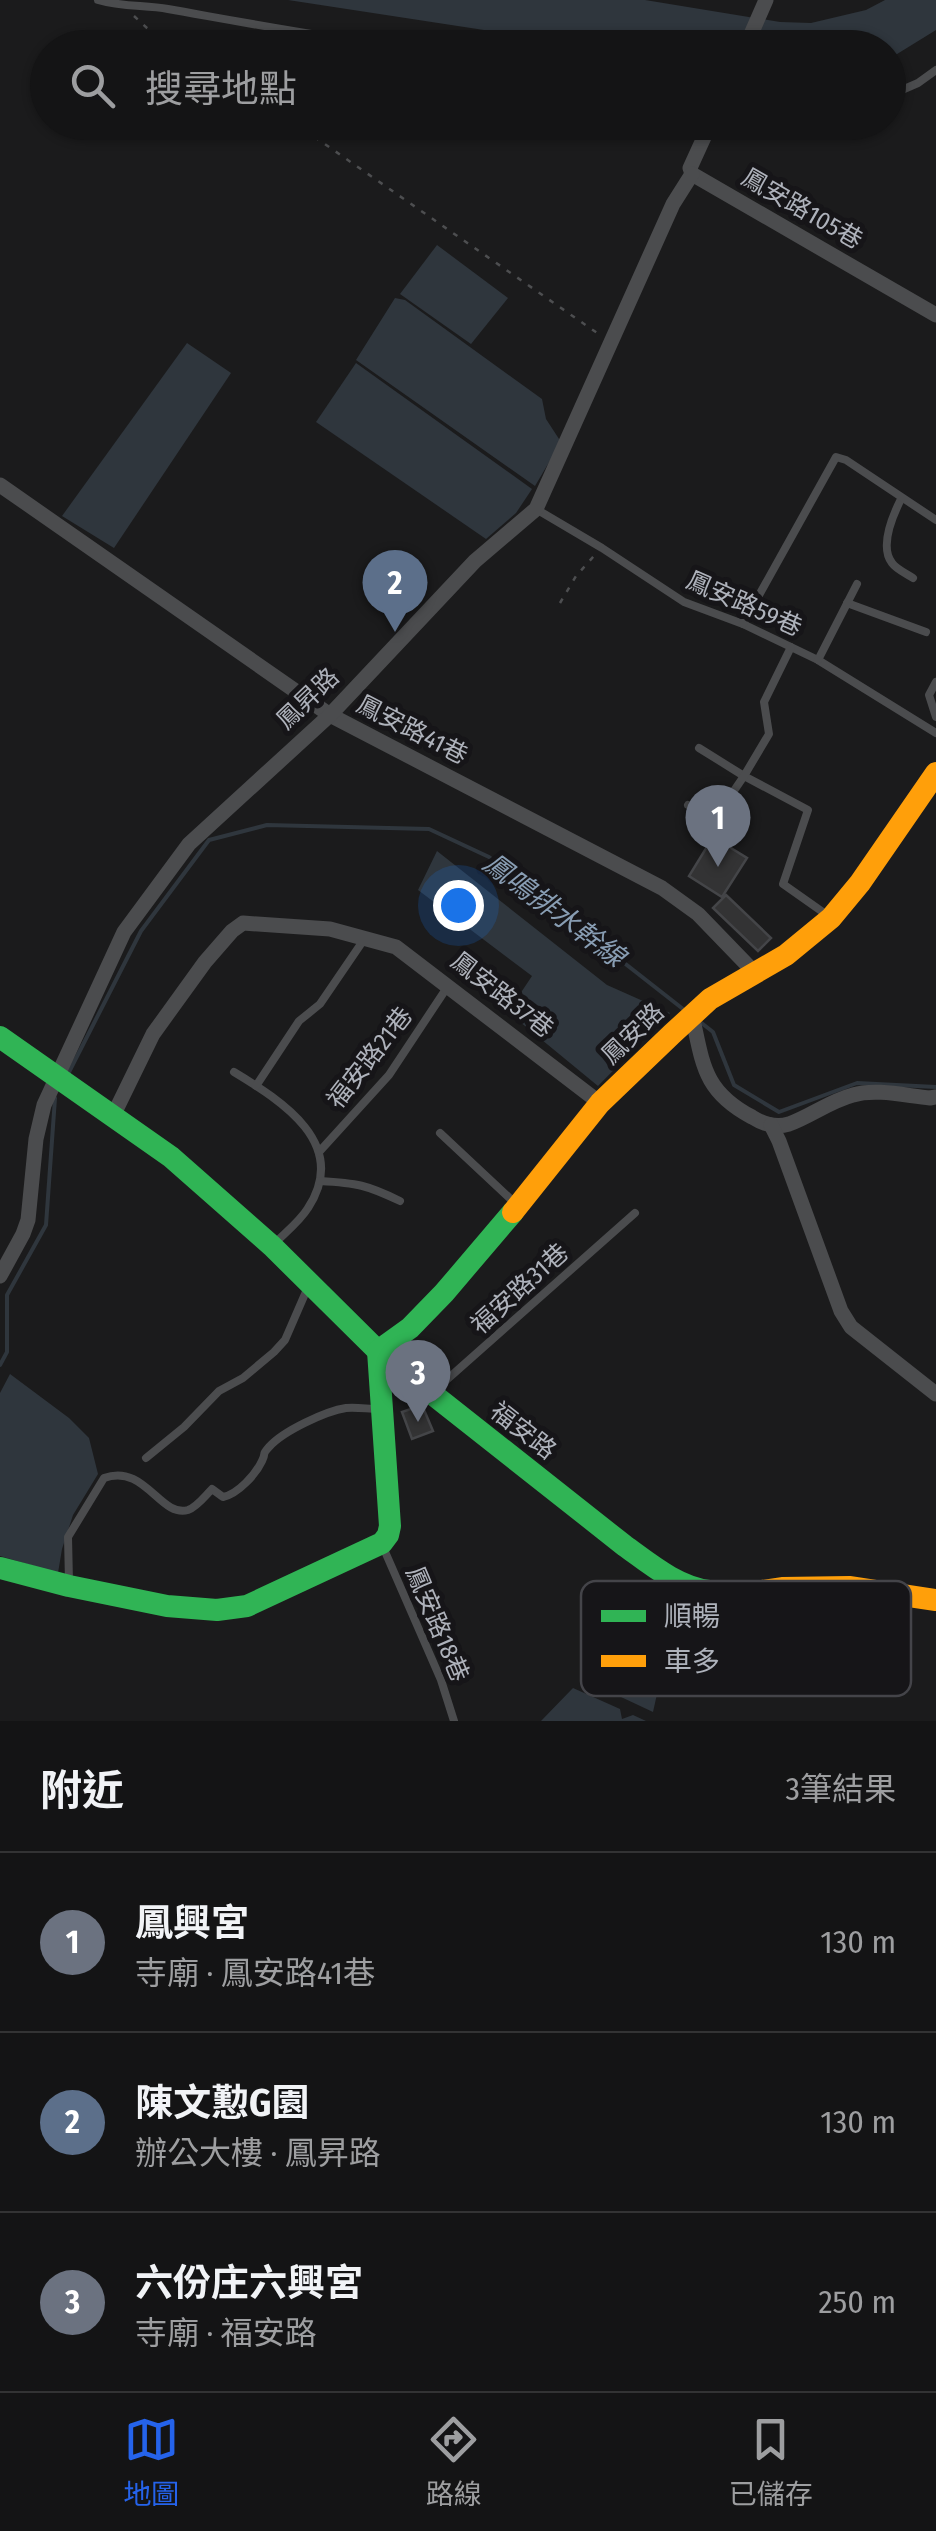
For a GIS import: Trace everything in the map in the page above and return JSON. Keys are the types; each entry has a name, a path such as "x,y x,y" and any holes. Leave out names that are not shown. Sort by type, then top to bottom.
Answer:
{"street":[{"path":"753,30 766,2"},
{"path":"692,174 690,168 703,140"},
{"name":"鳳昇路","path":"0,1276 28,1220 36,1139 44,1105 124,932 189,844 330,716 475,562 536,509 672,204 692,174"},
{"name":"鳳安路105巷","path":"692,174 936,314"},
{"name":"鳳安路41巷","path":"0,485 330,716 662,888 698,914 756,974"},
{"name":"鳳安路","path":"378,1351 410,1328 518,1206 600,1103 692,1015 786,955 831,918 935,778"},
{"name":"鳳安路37巷","path":"112,1116 153,1034 205,962 242,924 330,929 396,947 600,1103"},
{"path":"692,1015 704,1072 721,1096 771,1126 785,1126 853,1095 870,1093 934,1102"},
{"name":"福安路","path":"0,1036 171,1157 272,1246 378,1351 625,1546 679,1581"},
{"path":"771,1126 840,1311 851,1327 936,1394"},
{"path":"0,1568 167,1606 217,1610 247,1606 386,1534 378,1351"},
{"name":"福安路","path":"911,1596 936,1600"}],"lane":[{"path":"98,0 281,30"},
{"path":"906,88 936,70"},
{"path":"743,624 836,456 936,520"},
{"path":"902,498 892,518 887,550 892,563 912,578"},
{"name":"鳳安路59巷","path":"536,509 684,602 743,624 818,660 936,733"},
{"path":"818,660 857,584"},
{"path":"847,603 926,632"},
{"path":"688,805 716,816 744,776 769,734 764,702 791,647"},
{"path":"936,682 929,695 936,716"},
{"path":"698,748 808,810 783,884 831,918"},
{"path":"256,1086 299,1020 320,1004 365,938"},
{"name":"福安路21巷","path":"234,1072 272,1096 301,1122 320,1152 388,1076 448,985"},
{"path":"440,1133 518,1206"},
{"path":"272,1246 308,1209 320,1181 320,1152"},
{"path":"320,1181 356,1183 400,1200"},
{"name":"福安路31巷","path":"431,1394 635,1214"},
{"path":"146,1458 219,1391 243,1378 280,1347 309,1283"},
{"path":"69,1586 68,1537 104,1478 114,1474 133,1478 171,1507 184,1511 212,1489 223,1497 236,1492 262,1464 273,1442 294,1430 332,1412 382,1409"},
{"name":"鳳安路18巷","path":"386,1534 454,1721"}],"path":[{"path":"122,5 150,30"},
{"path":"319,140 611,343"},
{"path":"560,602 576,576 602,548"}],"shaded area":[{"path":"288,0 645,0 780,22 811,23 866,10 885,0 936,0 936,30 906,49 906,30 483,30"},
{"path":"437,245 508,298 471,344 400,294"},
{"path":"395,298 405,300 542,399 546,419 561,442 535,486 356,360"},
{"path":"187,343 231,373 114,548 62,516"},
{"path":"356,363 532,489 516,513 486,539 316,422"},
{"path":"437,851 607,985 670,1013 598,1086 508,1012 532,976 418,890"},
{"path":"10,1374 89,1438 98,1474 73,1515 58,1573 0,1556 0,1393"},
{"path":"573,1688 581,1692 581,1696 591,1696 620,1709 622,1719 633,1715 646,1721 541,1721"},
{"path":"619,1696 657,1696 653,1712"}],"building":[{"path":"713,837 747,858 722,897 689,876"},
{"path":"726,895 771,938 758,951 713,908"},
{"path":"422,1405 433,1431 412,1439 402,1412"}],"waterway":[{"name":"鳳鳴排水幹線","path":"67,1076 141,931 209,840 267,825 429,829 489,857 683,1009"},
{"name":"鳳鳴排水幹線","path":"699,1021 713,1032 734,1085 779,1112 857,1083 936,1087"},
{"name":"鳳鳴排水幹線","path":"0,1365 7,1352 7,1295 46,1225 55,1098"}],"traffic: fast":[{"path":"0,1037 171,1157 272,1246 378,1351 625,1546 677,1581"},
{"path":"0,1568 167,1606 217,1610 247,1606 382,1543 390,1526 378,1351 410,1328 444,1293 513,1212"}],"traffic: slow":[{"path":"513,1212 600,1103 673,1033 710,999 786,955 831,918 936,773"},
{"path":"911,1596 936,1600"}],"place":[{"name":"陳文懃G園","path":"395,632"},
{"name":"鳳興宮","path":"718,867"},
{"name":"六份庄六興宮","path":"418,1422"}]}
